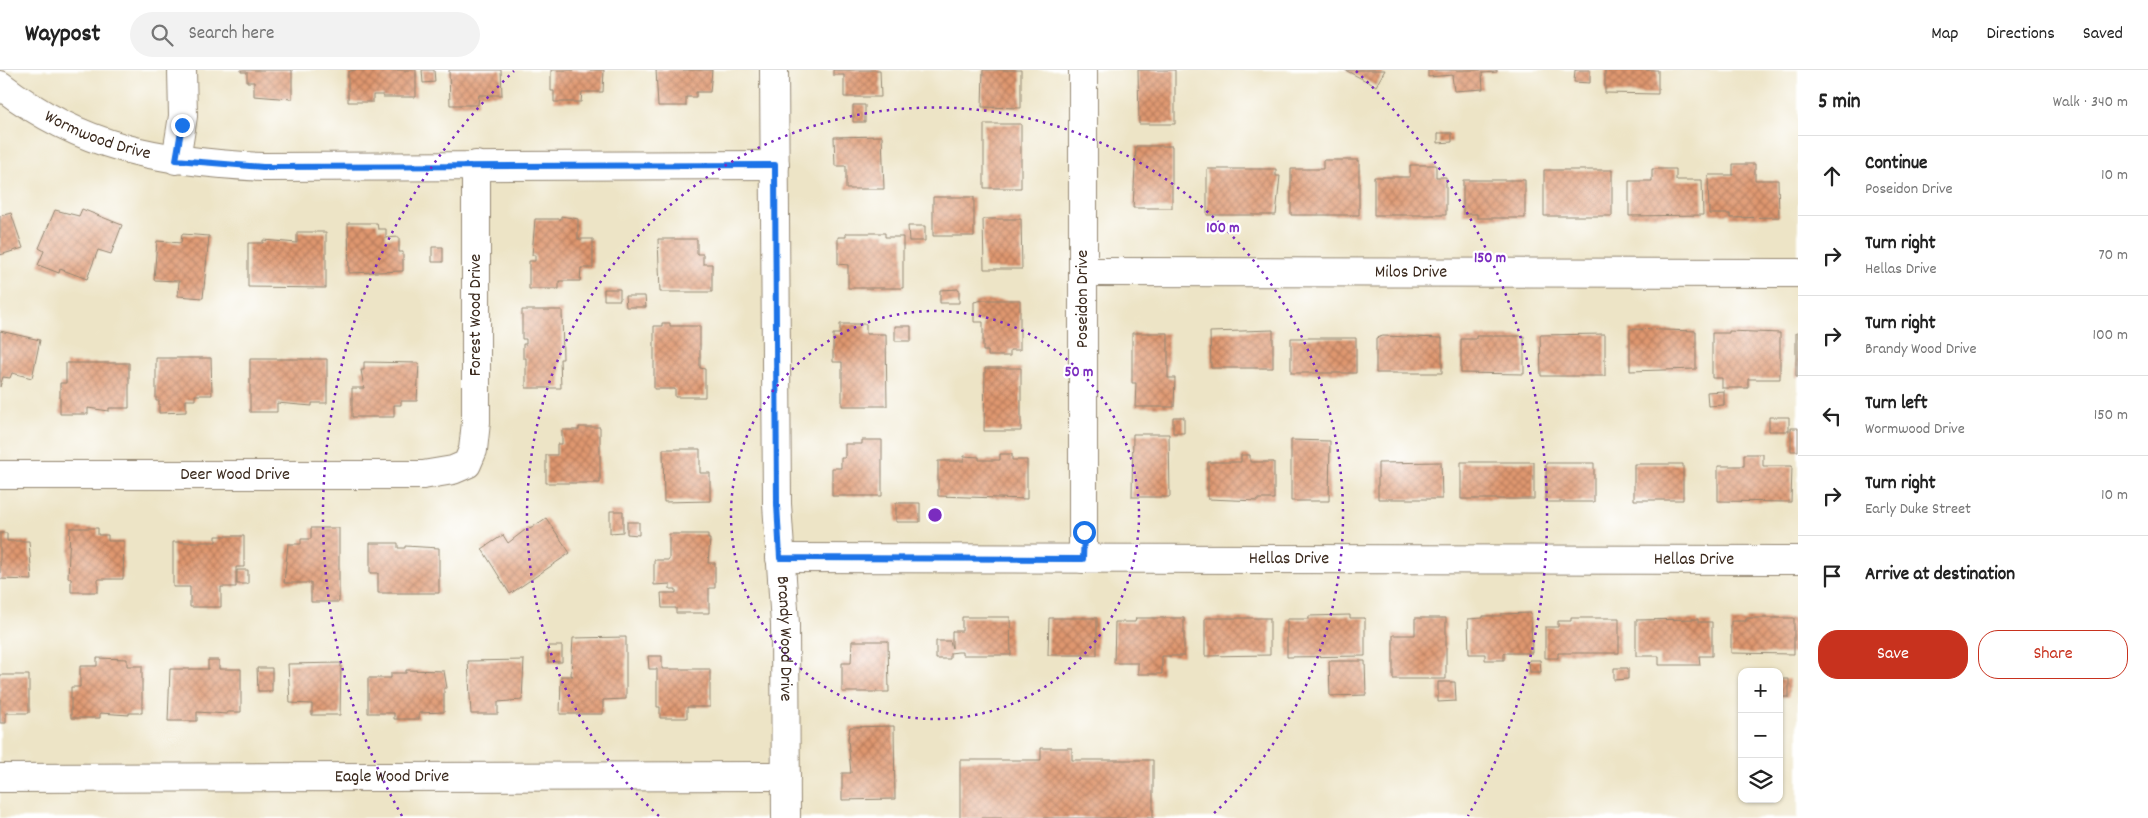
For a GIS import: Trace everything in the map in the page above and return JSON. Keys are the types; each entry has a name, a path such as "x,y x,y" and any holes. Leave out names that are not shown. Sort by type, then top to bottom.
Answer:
{"street":[{"path":"176,160 183,116 182,70"},
{"name":"Brandy Wood Drive","path":"774,70 777,504 785,624 786,818"},
{"name":"Poseidon Drive","path":"1083,70 1083,559"},
{"name":"Wormwood Drive","path":"0,85 48,118 80,133 137,153 176,160 263,167 775,165"},
{"name":"Forest Wood Drive","path":"467,464 473,450 476,422 476,165"},
{"name":"Milos Drive","path":"1083,272 1798,273"},
{"name":"Deer Wood Drive","path":"0,475 422,474 453,470 467,464"},
{"name":"Hellas Drive","path":"780,558 1798,560"},
{"name":"Eagle Wood Drive","path":"0,778 786,776"}],"building":[{"path":"241,70 292,70 292,99 254,96 254,82 247,82 247,72 241,72"},
{"path":"354,70 416,70 416,97 383,97 383,95 373,95 373,102 348,102 348,72"},
{"path":"422,70 434,70 435,82 423,83"},
{"path":"449,70 501,70 502,95 479,95 478,105 450,105"},
{"path":"551,70 604,70 603,92 582,92 581,102 554,102 554,91 551,91"},
{"path":"656,70 712,70 710,92 696,92 696,97 686,97 686,106 658,106"},
{"path":"833,70 880,70 881,97 844,97 844,75 833,75"},
{"path":"983,70 1021,70 1021,108 982,107"},
{"path":"1138,70 1175,70 1175,124 1139,124"},
{"path":"1345,70 1385,70 1376,86"},
{"path":"1428,70 1497,70 1497,72 1482,73 1483,89 1454,91 1452,75 1428,77"},
{"path":"1575,70 1590,70 1590,83 1574,82"},
{"path":"1605,70 1658,70 1658,94 1605,93"},
{"path":"853,105 865,105 865,122 853,122"},
{"path":"984,124 1021,124 1021,188 984,188"},
{"path":"1438,133 1452,133 1452,142 1438,143"},
{"path":"882,136 884,189 846,189 846,166 835,166 834,137"},
{"path":"1136,146 1172,146 1172,208 1133,208"},
{"path":"1323,160 1359,160 1359,215 1291,215 1291,169 1323,169"},
{"path":"1733,164 1755,164 1755,180 1778,180 1779,217 1730,218 1730,214 1709,214 1708,175 1733,175"},
{"path":"1410,165 1436,165 1436,177 1446,177 1446,215 1374,215 1374,177 1410,177"},
{"path":"1207,169 1276,169 1276,176 1280,176 1276,215 1207,215"},
{"path":"1652,169 1676,169 1676,180 1702,180 1703,215 1629,216 1629,181 1652,181"},
{"path":"1544,170 1612,170 1612,216 1544,216"},
{"path":"1463,180 1525,180 1525,218 1477,218 1477,214 1463,214"},
{"path":"933,197 974,197 974,236 933,236"},
{"path":"82,209 122,225 111,254 98,250 87,279 60,269 59,273 38,265 44,251 39,248 55,210 79,216"},
{"path":"11,213 23,248 0,255 0,216"},
{"path":"561,216 578,219 578,239 593,239 593,268 581,268 580,281 559,281 559,289 529,289 529,261 535,261 535,255 532,255 535,219 561,219"},
{"path":"983,219 1021,219 1022,269 984,269"},
{"path":"348,223 377,223 378,229 386,229 386,238 399,237 399,252 403,252 403,271 349,273"},
{"path":"908,226 925,226 925,241 909,241"},
{"path":"297,232 326,232 326,288 248,287 248,243 263,243 263,240 297,243"},
{"path":"846,233 885,233 885,237 903,237 903,288 848,288 848,265 838,264 838,237 846,237"},
{"path":"182,234 209,236 203,298 178,296 179,281 154,280 157,241 181,243"},
{"path":"658,239 697,239 697,254 703,254 703,264 712,264 712,292 660,292"},
{"path":"432,247 443,247 443,262 432,262"},
{"path":"604,289 620,289 620,300 604,300"},
{"path":"959,289 959,303 940,303 940,290"},
{"path":"625,296 645,296 646,307 626,307"},
{"path":"983,300 1020,300 1020,350 1010,350 1010,356 988,356 988,351 983,351 983,322 974,322 974,302"},
{"path":"522,310 562,310 563,359 560,359 561,388 526,388 526,358 523,358 523,344 526,344 526,339 522,339"},
{"path":"662,323 670,323 670,326 700,326 700,368 705,369 705,397 675,397 675,389 654,389 654,326 662,326"},
{"path":"840,324 866,324 866,334 886,334 887,406 842,406 842,362 833,362 833,334 840,334"},
{"path":"895,326 911,326 911,341 895,341"},
{"path":"1630,329 1696,331 1696,369 1630,371"},
{"path":"1273,330 1273,368 1211,368 1210,332"},
{"path":"0,331 40,340 32,378 12,373 10,378 3,377 0,387"},
{"path":"1729,331 1780,333 1780,379 1748,379 1748,388 1722,388 1722,378 1712,378 1712,333 1729,333"},
{"path":"1132,333 1168,333 1168,378 1175,378 1174,407 1135,407 1136,383 1132,383"},
{"path":"1796,333 1798,333 1798,377 1796,377"},
{"path":"1605,334 1605,376 1541,376 1540,335"},
{"path":"1383,336 1442,338 1442,373 1376,373 1376,338"},
{"path":"1476,336 1524,336 1524,374 1461,373 1461,339 1476,339"},
{"path":"1291,338 1356,338 1356,373 1291,373"},
{"path":"156,358 211,358 212,395 195,395 195,400 186,400 186,412 159,413 159,401 156,401"},
{"path":"250,359 327,359 327,403 312,403 312,406 277,403 277,412 250,412"},
{"path":"364,362 419,363 417,401 401,401 401,405 394,405 394,417 352,417 352,388 364,388 361,370 364,370"},
{"path":"66,363 129,363 129,408 109,408 109,411 88,408 88,414 60,414 60,383 66,383"},
{"path":"985,368 1021,368 1021,431 984,431"},
{"path":"1724,391 1724,405 1708,406 1707,392"},
{"path":"1173,417 1184,417 1184,433 1173,433"},
{"path":"1769,417 1789,417 1789,431 1769,431"},
{"path":"579,427 600,427 600,483 546,483 546,455 557,455 557,444 562,444 562,430 579,430"},
{"path":"1791,428 1798,428 1798,451 1791,451"},
{"path":"1133,434 1169,434 1170,497 1132,497"},
{"path":"862,440 882,440 882,496 832,496 832,468 841,468 841,458 845,458 845,444 862,444"},
{"path":"1291,440 1330,441 1329,501 1291,501"},
{"path":"663,449 700,449 700,473 710,473 710,501 664,502"},
{"path":"1000,454 1012,454 1012,460 1027,460 1027,499 938,496 938,461 964,461 964,456 979,457 979,460 1000,460"},
{"path":"1744,454 1763,454 1763,466 1792,466 1791,502 1718,501 1718,466 1744,466"},
{"path":"1241,455 1250,455 1250,462 1274,462 1274,499 1258,499 1258,501 1208,499 1208,462 1241,462"},
{"path":"1441,462 1442,499 1378,499 1378,463"},
{"path":"1461,462 1534,462 1534,499 1461,499"},
{"path":"1546,463 1594,463 1594,502 1546,502"},
{"path":"1634,464 1683,464 1683,500 1634,500"},
{"path":"896,503 920,503 920,522 896,522"},
{"path":"610,511 623,511 623,532 610,533"},
{"path":"546,518 570,553 510,594 482,549 503,535 508,543 529,527 530,529"},
{"path":"627,522 639,522 639,535 627,534"},
{"path":"70,528 98,528 98,535 108,535 108,541 124,541 123,579 98,579 98,592 71,592 71,578 68,578"},
{"path":"311,528 339,528 339,602 311,602 311,583 284,583 288,544 301,544 301,539 311,539"},
{"path":"0,533 7,533 7,541 29,541 32,580 0,579"},
{"path":"669,534 708,534 708,539 710,539 708,563 715,563 715,588 709,588 709,613 676,613 676,608 662,608 661,593 676,593 676,589 670,589 670,584 654,585 654,560 669,560"},
{"path":"216,536 244,536 244,567 236,567 236,587 221,587 221,607 190,607 190,587 173,587 173,542 216,542"},
{"path":"370,543 398,543 398,548 405,548 405,546 439,548 439,593 378,593 378,573 370,573"},
{"path":"237,570 248,570 248,584 237,584"},
{"path":"1531,613 1532,653 1504,653 1504,660 1485,660 1485,654 1469,654 1468,619 1483,618 1483,616 1501,616 1501,614"},
{"path":"1350,615 1350,618 1365,618 1365,656 1287,657 1287,619 1309,619 1309,616"},
{"path":"962,617 1010,617 1011,655 962,655 962,652 958,652 950,653 950,659 936,659 936,641 950,641 952,648 952,631 962,631"},
{"path":"1049,618 1097,618 1097,655 1048,655"},
{"path":"1136,618 1184,618 1184,656 1162,656 1162,674 1138,674 1138,663 1114,663 1115,622 1135,622"},
{"path":"1205,618 1270,618 1270,655 1205,656"},
{"path":"1415,618 1446,618 1446,679 1393,679 1393,635 1415,635"},
{"path":"1571,618 1619,618 1619,653 1558,653 1558,658 1545,658 1545,627 1558,627 1558,621 1571,621"},
{"path":"1746,618 1794,618 1794,654 1731,653 1731,621 1746,621"},
{"path":"1698,619 1698,622 1712,622 1712,656 1699,656 1700,665 1659,665 1659,656 1636,656 1636,620"},
{"path":"626,637 626,699 603,700 603,714 560,714 561,676 573,676 571,675 573,638"},
{"path":"852,641 888,641 889,692 842,692 842,663 851,663"},
{"path":"548,646 562,646 562,662 548,662"},
{"path":"648,656 662,656 662,669 710,669 710,707 687,707 687,718 660,718 660,707 657,707 657,669 649,669"},
{"path":"97,658 127,659 127,666 142,666 142,713 129,713 129,715 100,713 100,718 71,718 71,687 80,687 80,666 97,666"},
{"path":"208,660 219,660 219,669 241,669 241,712 227,712 227,714 197,712 197,721 168,721 170,669 208,669"},
{"path":"524,660 522,700 498,702 498,714 471,714 468,661"},
{"path":"1529,660 1540,660 1541,672 1530,672"},
{"path":"1329,661 1365,661 1366,695 1330,696"},
{"path":"341,663 340,715 312,715 312,704 290,703 288,664"},
{"path":"257,668 272,668 272,691 258,691"},
{"path":"1614,668 1628,668 1628,679 1614,680"},
{"path":"406,670 444,671 447,688 444,688 444,712 419,713 419,719 394,719 394,713 368,713 368,678 391,678 391,673 406,673"},
{"path":"0,675 29,675 29,713 6,713 6,723 0,723"},
{"path":"1783,679 1789,679 1789,697 1783,697"},
{"path":"1438,682 1455,682 1456,701 1438,702"},
{"path":"894,726 895,799 842,800 842,773 851,773 848,739 850,727"},
{"path":"1041,748 1072,748 1072,760 1153,760 1153,818 960,818 960,760 1041,760"}],"route":[{"path":"182,125 176,160 205,164 263,167 775,165 777,504 780,558 1083,559 1084,532"}]}
